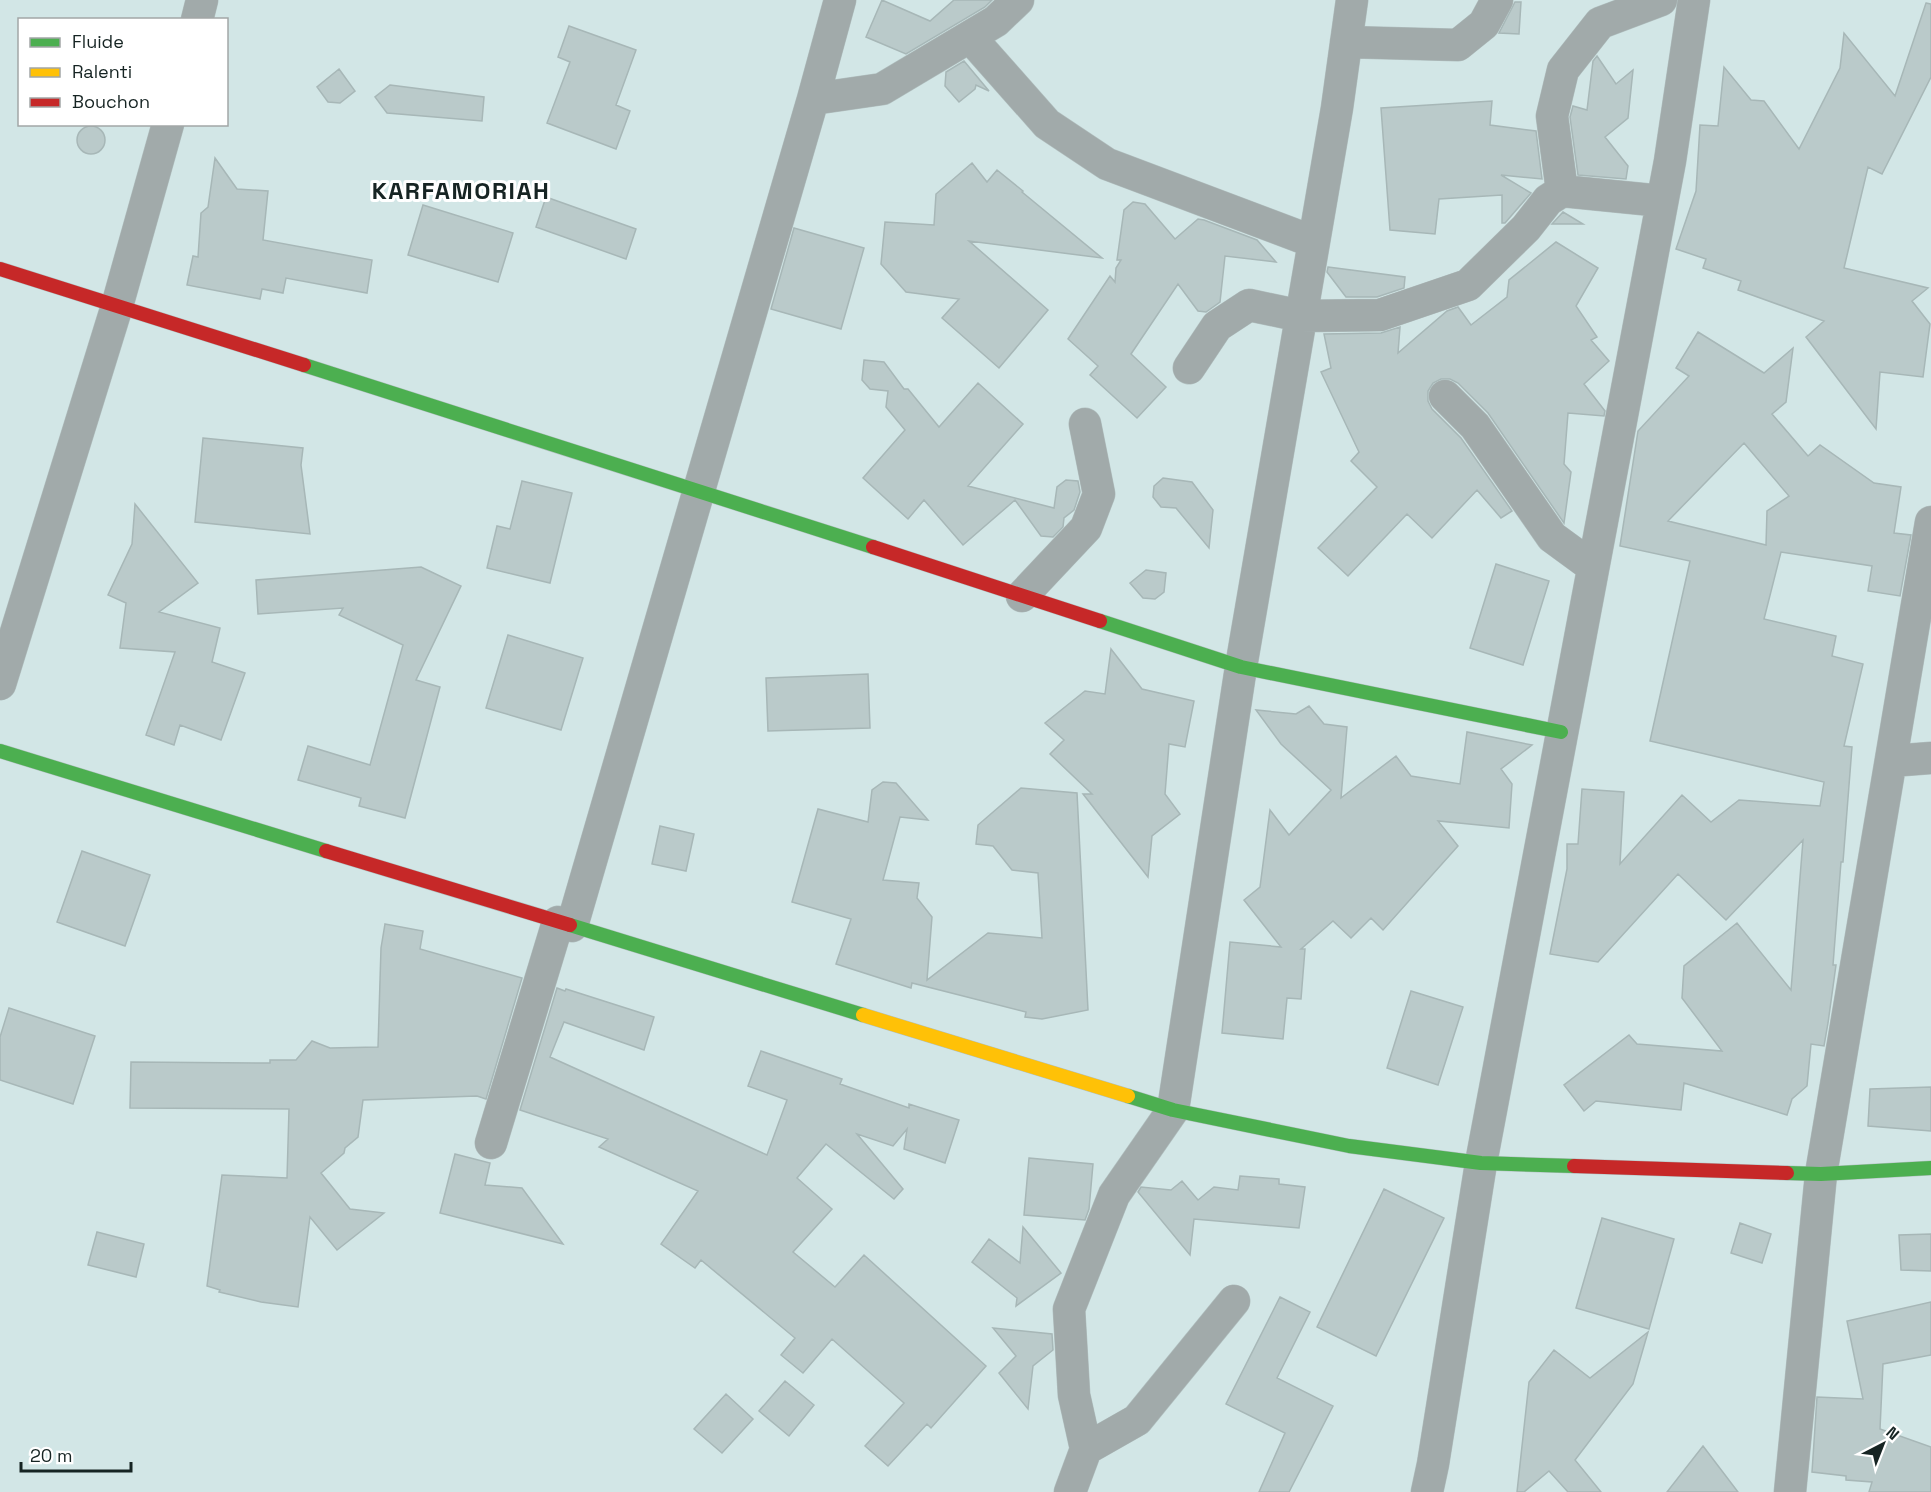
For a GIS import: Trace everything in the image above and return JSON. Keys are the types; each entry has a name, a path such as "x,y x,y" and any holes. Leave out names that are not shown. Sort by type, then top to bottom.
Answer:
{"main road":[{"path":"0,269 698,490 1240,667 1561,732"},
{"path":"0,751 1173,1110 1348,1146 1481,1163 1821,1174 1931,1168"}],"street":[{"path":"198,18 202,0"},
{"path":"491,1143 565,924 698,490 840,0"},
{"path":"813,99 882,89 996,21 1018,0"},
{"path":"1070,1492 1086,1449 1074,1395 1069,1309 1114,1195 1173,1110 1240,667 1337,108 1352,0"},
{"path":"1346,42 1458,45 1484,24 1497,0"},
{"path":"1562,191 1552,116 1563,70 1600,23 1661,0"},
{"path":"1426,1492 1433,1464 1481,1163 1662,201 1694,0"},
{"path":"970,37 1047,124 1107,164 1314,242"},
{"path":"0,684 117,306 167,126"},
{"path":"1189,368 1217,326 1249,305 1301,316 1380,315 1468,285 1526,228 1548,200 1562,191 1662,201"},
{"path":"1445,396 1475,426 1552,537 1593,567"},
{"path":"1022,596 1086,528 1099,494 1085,424"},
{"path":"1790,1492 1821,1174 1931,522"},
{"path":"1891,761 1931,758"},
{"path":"1086,1449 1137,1420 1234,1301"}],"building":[{"path":"882,0 930,21 954,0 992,0 985,7 906,54 866,37"},
{"path":"1515,2 1521,2 1519,34 1499,33"},
{"path":"1926,3 1931,4 1931,77 1882,174 1868,167 1844,268 1928,288 1912,301 1930,324 1923,377 1880,372 1876,429 1806,337 1824,321 1738,290 1741,281 1703,268 1706,259 1676,249 1696,191 1700,125 1718,126 1724,67 1751,100 1764,101 1799,149 1840,68 1844,33 1895,96"},
{"path":"569,26 636,50 616,105 630,111 616,149 547,123 570,62 558,57"},
{"path":"1597,56 1616,84 1633,70 1628,118 1605,137 1628,166 1626,179 1578,175 1570,117 1573,106 1587,110 1593,61"},
{"path":"964,61 989,91 976,85 975,89 959,102 945,86 946,72"},
{"path":"339,69 355,91 340,103 328,102 317,87"},
{"path":"390,85 484,97 482,121 387,113 375,97"},
{"path":"1492,101 1490,125 1536,131 1542,179 1501,175 1531,193 1505,223 1502,223 1502,195 1439,199 1435,234 1390,230 1381,108"},
{"path":"91,126 101,130 105,140 101,150 91,154 81,150 77,140 81,130"},
{"path":"215,158 237,189 268,191 263,240 372,260 367,293 286,278 283,293 262,289 260,299 187,285 193,256 198,257 201,213 208,207"},
{"path":"972,163 987,182 997,170 1102,258 969,241 1048,310 999,368 942,318 959,299 906,292 881,264 885,222 934,225 936,194"},
{"path":"546,197 636,229 626,259 536,227"},
{"path":"1133,202 1145,204 1175,239 1198,219 1204,220 1257,240 1276,262 1225,256 1220,302 1206,312 1198,311 1178,284 1131,354 1166,387 1137,418 1090,375 1098,366 1068,339 1110,276 1115,282 1116,268 1121,260 1117,260 1124,210"},
{"path":"423,205 513,233 498,282 408,255"},
{"path":"1563,212 1583,224 1552,224"},
{"path":"794,228 864,248 841,329 771,309"},
{"path":"1556,242 1598,268 1576,306 1597,337 1591,340 1609,361 1584,384 1605,411 1604,416 1568,413 1564,464 1571,472 1564,523 1488,413 1458,383 1450,379 1441,379 1433,383 1428,391 1428,401 1432,409 1461,438 1512,511 1501,518 1477,490 1432,538 1407,514 1348,576 1318,548 1377,487 1351,461 1359,452 1321,372 1331,368 1324,334 1381,333 1400,327 1398,353 1447,311 1458,307 1471,325 1507,297 1509,280"},
{"path":"1328,267 1405,277 1404,288 1377,297 1346,297 1327,272"},
{"path":"1698,332 1764,373 1793,348 1786,402 1772,414 1808,456 1820,445 1874,483 1901,487 1894,533 1911,535 1900,596 1868,591 1872,566 1781,552 1764,619 1836,636 1832,656 1863,664 1844,746 1852,747 1833,965 1836,965 1828,1023 1824,1046 1811,1044 1807,1086 1792,1099 1787,1115 1684,1083 1681,1110 1596,1101 1584,1111 1564,1085 1629,1035 1637,1044 1722,1051 1682,998 1684,966 1737,923 1791,990 1803,840 1726,920 1678,874 1598,962 1550,954 1567,869 1567,844 1578,844 1582,789 1624,792 1620,864 1682,795 1711,822 1739,800 1820,806 1824,782 1650,741 1690,561 1620,546 1638,431 1689,376 1676,368","holes":["1744,443 1789,496 1767,511 1766,545 1668,521"]},
{"path":"864,360 884,362 904,389 908,389 939,427 978,383 1023,424 968,486 1054,508 1057,487 1066,480 1078,481 1080,492 1074,510 1064,518 1063,527 1053,537 1041,536 1015,500 963,545 924,500 908,519 863,478 905,430 886,407 888,391 870,389 862,380"},
{"path":"203,438 303,448 301,465 310,534 195,522"},
{"path":"1163,478 1192,482 1213,510 1209,548 1176,508 1161,507 1153,497 1154,486"},
{"path":"522,481 572,493 550,583 487,568 497,526 510,529"},
{"path":"135,504 198,583 159,612 220,628 212,662 245,673 221,740 180,725 174,745 146,735 175,652 120,648 126,603 108,595 132,544"},
{"path":"1496,564 1549,581 1523,665 1470,648"},
{"path":"421,567 461,586 416,680 440,687 405,818 359,806 361,798 298,780 308,746 370,765 403,645 339,615 343,608 258,614 256,580"},
{"path":"1146,570 1166,573 1164,592 1155,599 1143,598 1130,583"},
{"path":"508,635 583,658 561,730 486,708"},
{"path":"1111,649 1142,689 1194,701 1185,747 1169,744 1165,794 1180,814 1152,836 1148,877 1083,794 1092,794 1050,754 1064,740 1045,723 1085,691 1105,694"},
{"path":"868,674 870,728 768,731 766,678"},
{"path":"1309,706 1324,724 1347,727 1341,798 1396,756 1411,776 1460,784 1467,732 1532,745 1501,769 1512,784 1509,828 1438,821 1458,846 1383,930 1371,918 1351,938 1333,921 1301,949 1305,949 1301,999 1287,998 1283,1039 1222,1033 1230,942 1281,947 1244,900 1260,887 1270,810 1289,835 1331,790 1281,744 1256,710 1296,714"},
{"path":"883,782 896,783 928,820 900,817 883,880 919,883 917,898 932,917 927,980 988,933 1042,938 1038,873 1012,870 993,846 976,844 978,825 1021,788 1077,793 1088,1010 1042,1019 1025,1017 1026,1012 912,983 911,988 836,964 851,919 792,902 818,809 868,822 872,790"},
{"path":"660,826 694,834 686,871 652,864"},
{"path":"82,851 150,875 125,946 57,922"},
{"path":"385,924 423,931 420,949 522,978 486,1099 477,1096 363,1100 358,1137 321,1173 350,1209 384,1213 337,1250 310,1217 298,1307 261,1302 219,1292 220,1290 207,1286 222,1175 287,1178 289,1109 130,1108 131,1062 270,1063 270,1060 296,1060 312,1041 330,1048 378,1047 381,948"},
{"path":"557,988 654,1017 644,1050 564,1022 550,1057 767,1155 787,1100 748,1086 761,1051 842,1079 840,1084 909,1108 909,1104 959,1120 945,1163 904,1149 907,1129 893,1146 857,1134 903,1189 894,1199 826,1144 797,1178 832,1209 793,1252 835,1287 864,1255 986,1366 931,1428 927,1424 888,1466 865,1446 904,1403 832,1339 803,1373 781,1355 795,1338 701,1260 695,1268 661,1244 698,1191 599,1147 608,1139 520,1110"},
{"path":"1411,991 1463,1007 1438,1085 1387,1068"},
{"path":"9,1008 95,1036 73,1104 0,1080 0,1037"},
{"path":"1931,1087 1931,1131 1868,1126 1870,1089"},
{"path":"455,1154 490,1163 485,1185 522,1188 563,1244 440,1213"},
{"path":"1029,1158 1093,1164 1089,1209 1085,1220 1024,1215"},
{"path":"1240,1176 1279,1179 1279,1184 1305,1187 1299,1228 1194,1219 1190,1255 1138,1192 1141,1187 1171,1190 1182,1181 1198,1200 1214,1187 1238,1190"},
{"path":"1384,1189 1444,1218 1376,1356 1317,1327"},
{"path":"1602,1218 1674,1239 1649,1329 1576,1308"},
{"path":"1740,1223 1771,1234 1762,1263 1731,1253"},
{"path":"1023,1227 1061,1273 1016,1306 1017,1298 972,1262 989,1239 1020,1263"},
{"path":"97,1232 144,1244 136,1277 88,1265"},
{"path":"1931,1234 1931,1271 1901,1270 1899,1235"},
{"path":"1280,1297 1310,1312 1277,1378 1333,1406 1289,1492 1259,1492 1285,1433 1226,1404"},
{"path":"1931,1302 1931,1355 1883,1364 1880,1429 1931,1447 1931,1492 1869,1492 1872,1482 1846,1480 1846,1476 1812,1472 1817,1397 1863,1399 1847,1321"},
{"path":"993,1328 1052,1334 1053,1350 1033,1366 1028,1409 999,1373 1016,1356"},
{"path":"1648,1332 1633,1384 1575,1460 1601,1492 1568,1492 1549,1471 1524,1492 1517,1492 1529,1382 1554,1350 1590,1378"},
{"path":"785,1381 814,1405 789,1436 759,1411"},
{"path":"726,1394 753,1419 722,1453 694,1429"},
{"path":"1703,1446 1738,1492 1667,1492"}],"traffic: fast":[{"path":"304,365 873,547"},
{"path":"1100,621 1241,667 1561,732"},
{"path":"0,751 326,851"},
{"path":"570,925 863,1015"},
{"path":"1128,1096 1173,1110 1349,1146 1481,1163 1574,1166"},
{"path":"1787,1173 1821,1174 1931,1168"}],"traffic: slow":[{"path":"863,1015 1128,1096"}],"traffic: jam":[{"path":"0,269 304,365"},
{"path":"873,547 1100,621"},
{"path":"326,851 570,925"},
{"path":"1574,1166 1787,1173"}],"district":[{"name":"KARFAMORIAH","path":"461,191"}]}
